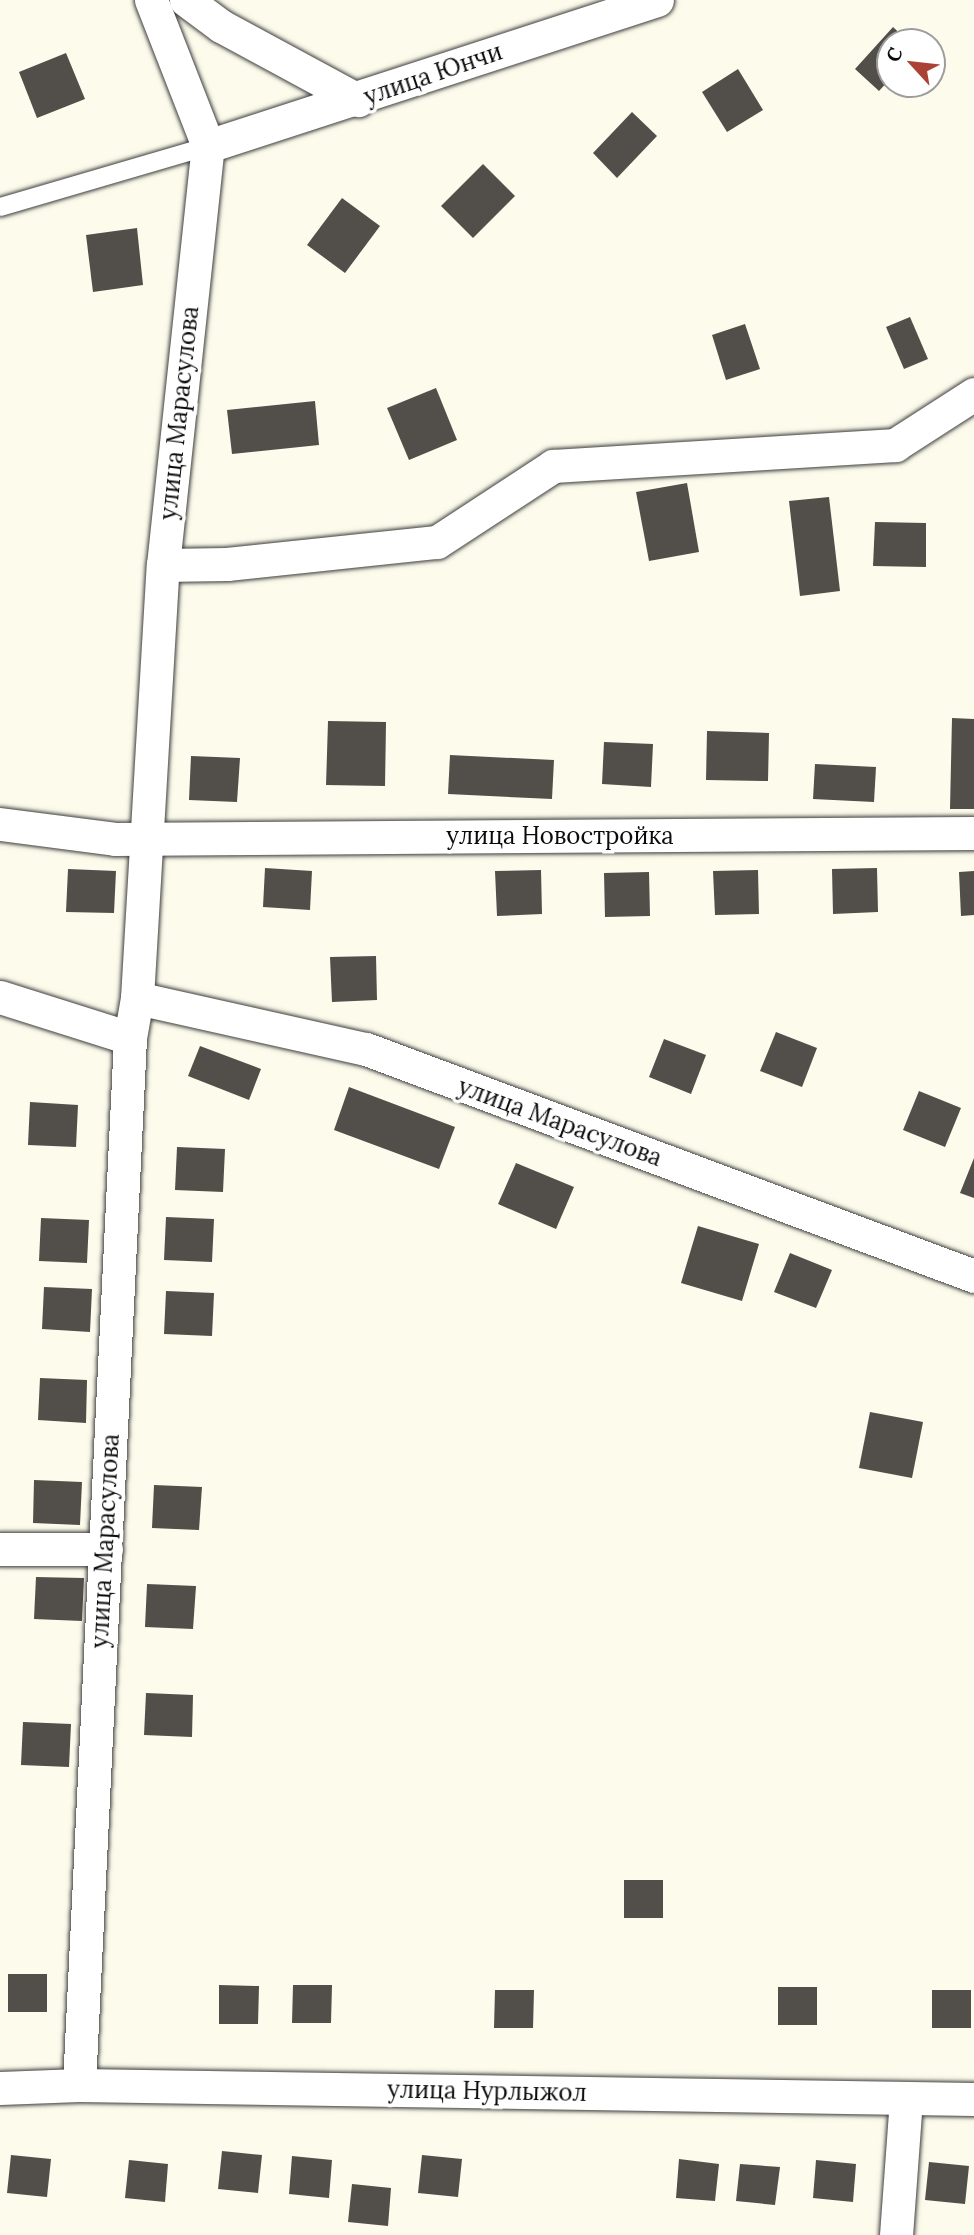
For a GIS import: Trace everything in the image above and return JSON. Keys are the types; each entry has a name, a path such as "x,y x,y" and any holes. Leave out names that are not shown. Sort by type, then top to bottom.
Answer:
{"street":[{"name":"улица Марасулова","path":"79,2085 130,1038 137,998 163,565 208,146 151,0"},
{"path":"186,0 221,26 358,100"},
{"name":"улица Юнчи","path":"208,146 358,100 657,0"},
{"path":"163,565 227,564 437,542 552,466 895,445 974,394"},
{"path":"0,824 114,839 145,838"},
{"name":"улица Новостройка","path":"145,838 974,833"},
{"path":"0,997 130,1038"},
{"name":"улица Марасулова","path":"137,998 366,1049 974,1276"},
{"path":"0,1549 106,1549"},
{"name":"улица Нурлыжол","path":"0,2088 79,2085 974,2099"},
{"path":"896,2235 906,2098"}],"lane":[{"path":"0,207 208,146"}],"building":[{"path":"876,46 876,88 855,69"},
{"path":"66,53 85,99 37,118 19,72"},
{"path":"738,69 763,110 727,132 702,92"},
{"path":"632,112 657,136 617,178 593,153"},
{"path":"483,164 515,196 473,238 441,206"},
{"path":"342,198 380,226 345,273 307,245"},
{"path":"137,228 143,285 93,292 86,235"},
{"path":"910,317 928,359 904,369 886,327"},
{"path":"745,324 760,369 726,380 712,335"},
{"path":"436,388 457,440 409,460 387,408"},
{"path":"315,401 319,445 232,454 227,410"},
{"path":"687,483 699,552 649,561 636,492"},
{"path":"829,497 840,591 800,596 789,501"},
{"path":"875,522 926,523 926,567 873,566"},
{"path":"952,718 974,719 974,809 950,809"},
{"path":"328,721 386,722 385,786 326,785"},
{"path":"707,731 769,733 768,781 706,780"},
{"path":"604,742 653,744 651,787 602,784"},
{"path":"450,755 554,760 552,799 448,794"},
{"path":"191,756 240,758 237,802 189,800"},
{"path":"815,764 876,767 874,802 813,799"},
{"path":"265,868 312,871 310,910 263,907"},
{"path":"877,868 878,912 833,914 832,869"},
{"path":"68,869 116,871 114,913 66,912"},
{"path":"541,870 542,914 497,916 495,871"},
{"path":"758,870 759,914 715,915 713,871"},
{"path":"974,871 974,915 961,916 959,872"},
{"path":"649,872 650,916 605,917 604,873"},
{"path":"376,956 377,1000 332,1002 330,957"},
{"path":"776,1032 817,1048 802,1087 760,1071"},
{"path":"664,1039 706,1055 691,1094 649,1077"},
{"path":"200,1046 261,1069 249,1100 188,1076"},
{"path":"349,1087 455,1127 439,1169 334,1130"},
{"path":"919,1091 961,1108 945,1147 903,1130"},
{"path":"30,1102 78,1105 76,1147 28,1145"},
{"path":"177,1147 225,1149 223,1192 175,1190"},
{"path":"974,1158 974,1198 960,1193"},
{"path":"516,1163 574,1187 556,1229 498,1204"},
{"path":"166,1217 214,1219 212,1262 164,1260"},
{"path":"41,1218 89,1220 87,1263 39,1261"},
{"path":"698,1226 759,1244 742,1301 681,1283"},
{"path":"790,1253 832,1270 816,1308 774,1292"},
{"path":"44,1287 92,1289 90,1332 42,1329"},
{"path":"166,1291 214,1293 212,1336 164,1334"},
{"path":"40,1378 87,1380 86,1423 38,1420"},
{"path":"870,1412 923,1422 912,1478 859,1468"},
{"path":"34,1480 82,1482 80,1525 33,1523"},
{"path":"154,1485 202,1487 199,1530 152,1528"},
{"path":"36,1577 84,1578 82,1621 34,1619"},
{"path":"147,1584 196,1586 193,1629 145,1627"},
{"path":"146,1693 193,1695 192,1737 144,1735"},
{"path":"23,1722 71,1724 69,1767 21,1765"},
{"path":"624,1880 663,1880 663,1918 624,1918"},
{"path":"8,1974 47,1974 47,2012 8,2012"},
{"path":"219,1985 259,1986 258,2024 219,2024"},
{"path":"293,1985 332,1985 331,2023 292,2023"},
{"path":"778,1987 817,1987 817,2025 778,2025"},
{"path":"495,1990 534,1990 533,2028 494,2028"},
{"path":"932,1990 971,1990 971,2028 932,2028"},
{"path":"222,2151 262,2155 258,2193 218,2189"},
{"path":"11,2155 51,2159 47,2197 7,2193"},
{"path":"422,2155 462,2159 458,2197 418,2193"},
{"path":"292,2156 332,2160 329,2198 289,2194"},
{"path":"679,2159 719,2164 715,2201 676,2198"},
{"path":"129,2160 168,2164 165,2202 125,2198"},
{"path":"816,2160 856,2164 853,2202 813,2198"},
{"path":"929,2162 969,2166 965,2204 925,2200"},
{"path":"740,2164 780,2167 775,2205 736,2201"},
{"path":"352,2184 391,2188 388,2226 348,2222"}]}
